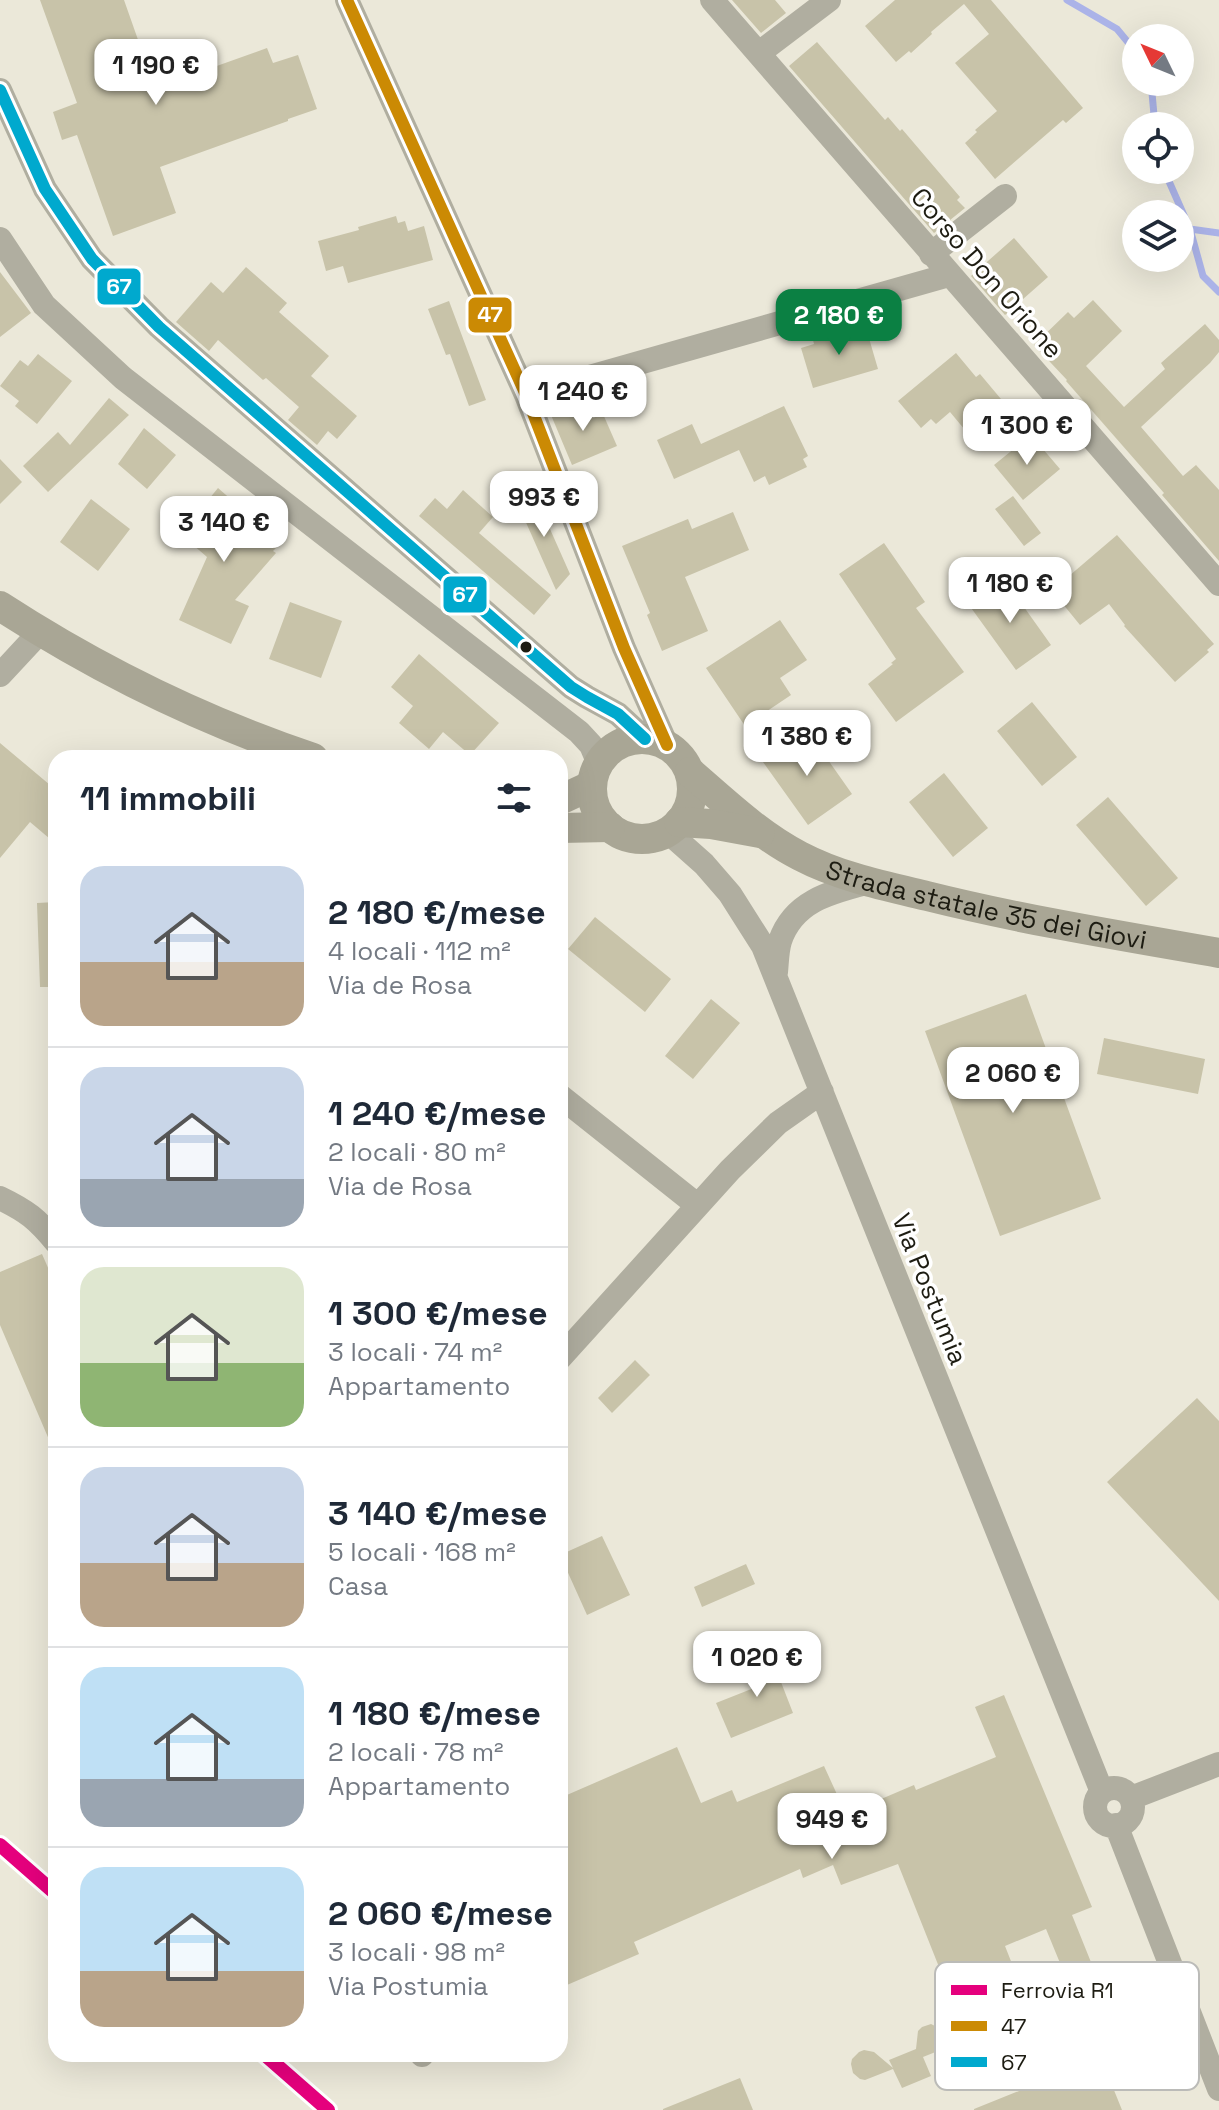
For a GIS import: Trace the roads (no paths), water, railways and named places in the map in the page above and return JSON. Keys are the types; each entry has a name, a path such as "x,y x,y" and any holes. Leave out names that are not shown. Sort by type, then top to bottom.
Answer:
{"main road":[{"path":"0,606 118,675 193,711 293,750"},
{"path":"631,740 656,742 677,752 685,761 693,789 690,806 674,827 654,838 638,839 623,835 599,815 594,801 596,775 607,753 618,745 631,740"},
{"name":"Strada statale 35 dei Giovi","path":"690,772 762,834 800,857 870,882 1002,914 1219,953"},
{"path":"568,794 596,775"},
{"name":"Strada statale 35 dei Giovi","path":"674,827 711,824 762,834"},
{"path":"568,828 610,827"}],"street":[{"path":"347,0 526,395 633,668 656,742"},
{"name":"Corso Don Orione","path":"712,0 1219,584"},
{"path":"759,53 829,0"},
{"path":"0,90 45,189 92,259 159,327 571,687 618,714 656,742"},
{"path":"931,254 1005,196"},
{"path":"0,239 44,305 123,378 579,732 591,745 596,775"},
{"path":"526,395 949,275"},
{"path":"0,675 40,632"},
{"path":"618,714 633,702 633,668"},
{"name":"Via Postumia","path":"674,827 730,894 763,946 1102,1792"},
{"path":"775,975 779,943 789,923 805,905 832,892 870,882"},
{"path":"568,1349 697,1205 778,1123 822,1092"},
{"path":"568,1102 697,1205"},
{"path":"0,1198 37,1219 48,1232"},
{"path":"1131,1798 1219,1764"},
{"path":"1118,1788 1131,1798 1130,1816 1122,1824 1104,1823 1096,1814 1096,1802 1102,1792 1118,1788"},
{"path":"1116,1825 1169,1962"},
{"path":"1199,2038 1219,2089"}],"waterway":[{"path":"1067,0 1117,29 1122,35"},
{"path":"1152,96 1154,112"},
{"path":"1170,184 1190,229 1203,276 1219,292"},
{"path":"1194,230 1219,233"}],"rail line":[{"name":"R1","path":"0,1845 48,1887"},
{"name":"R1","path":"273,2062 328,2110"}]}
